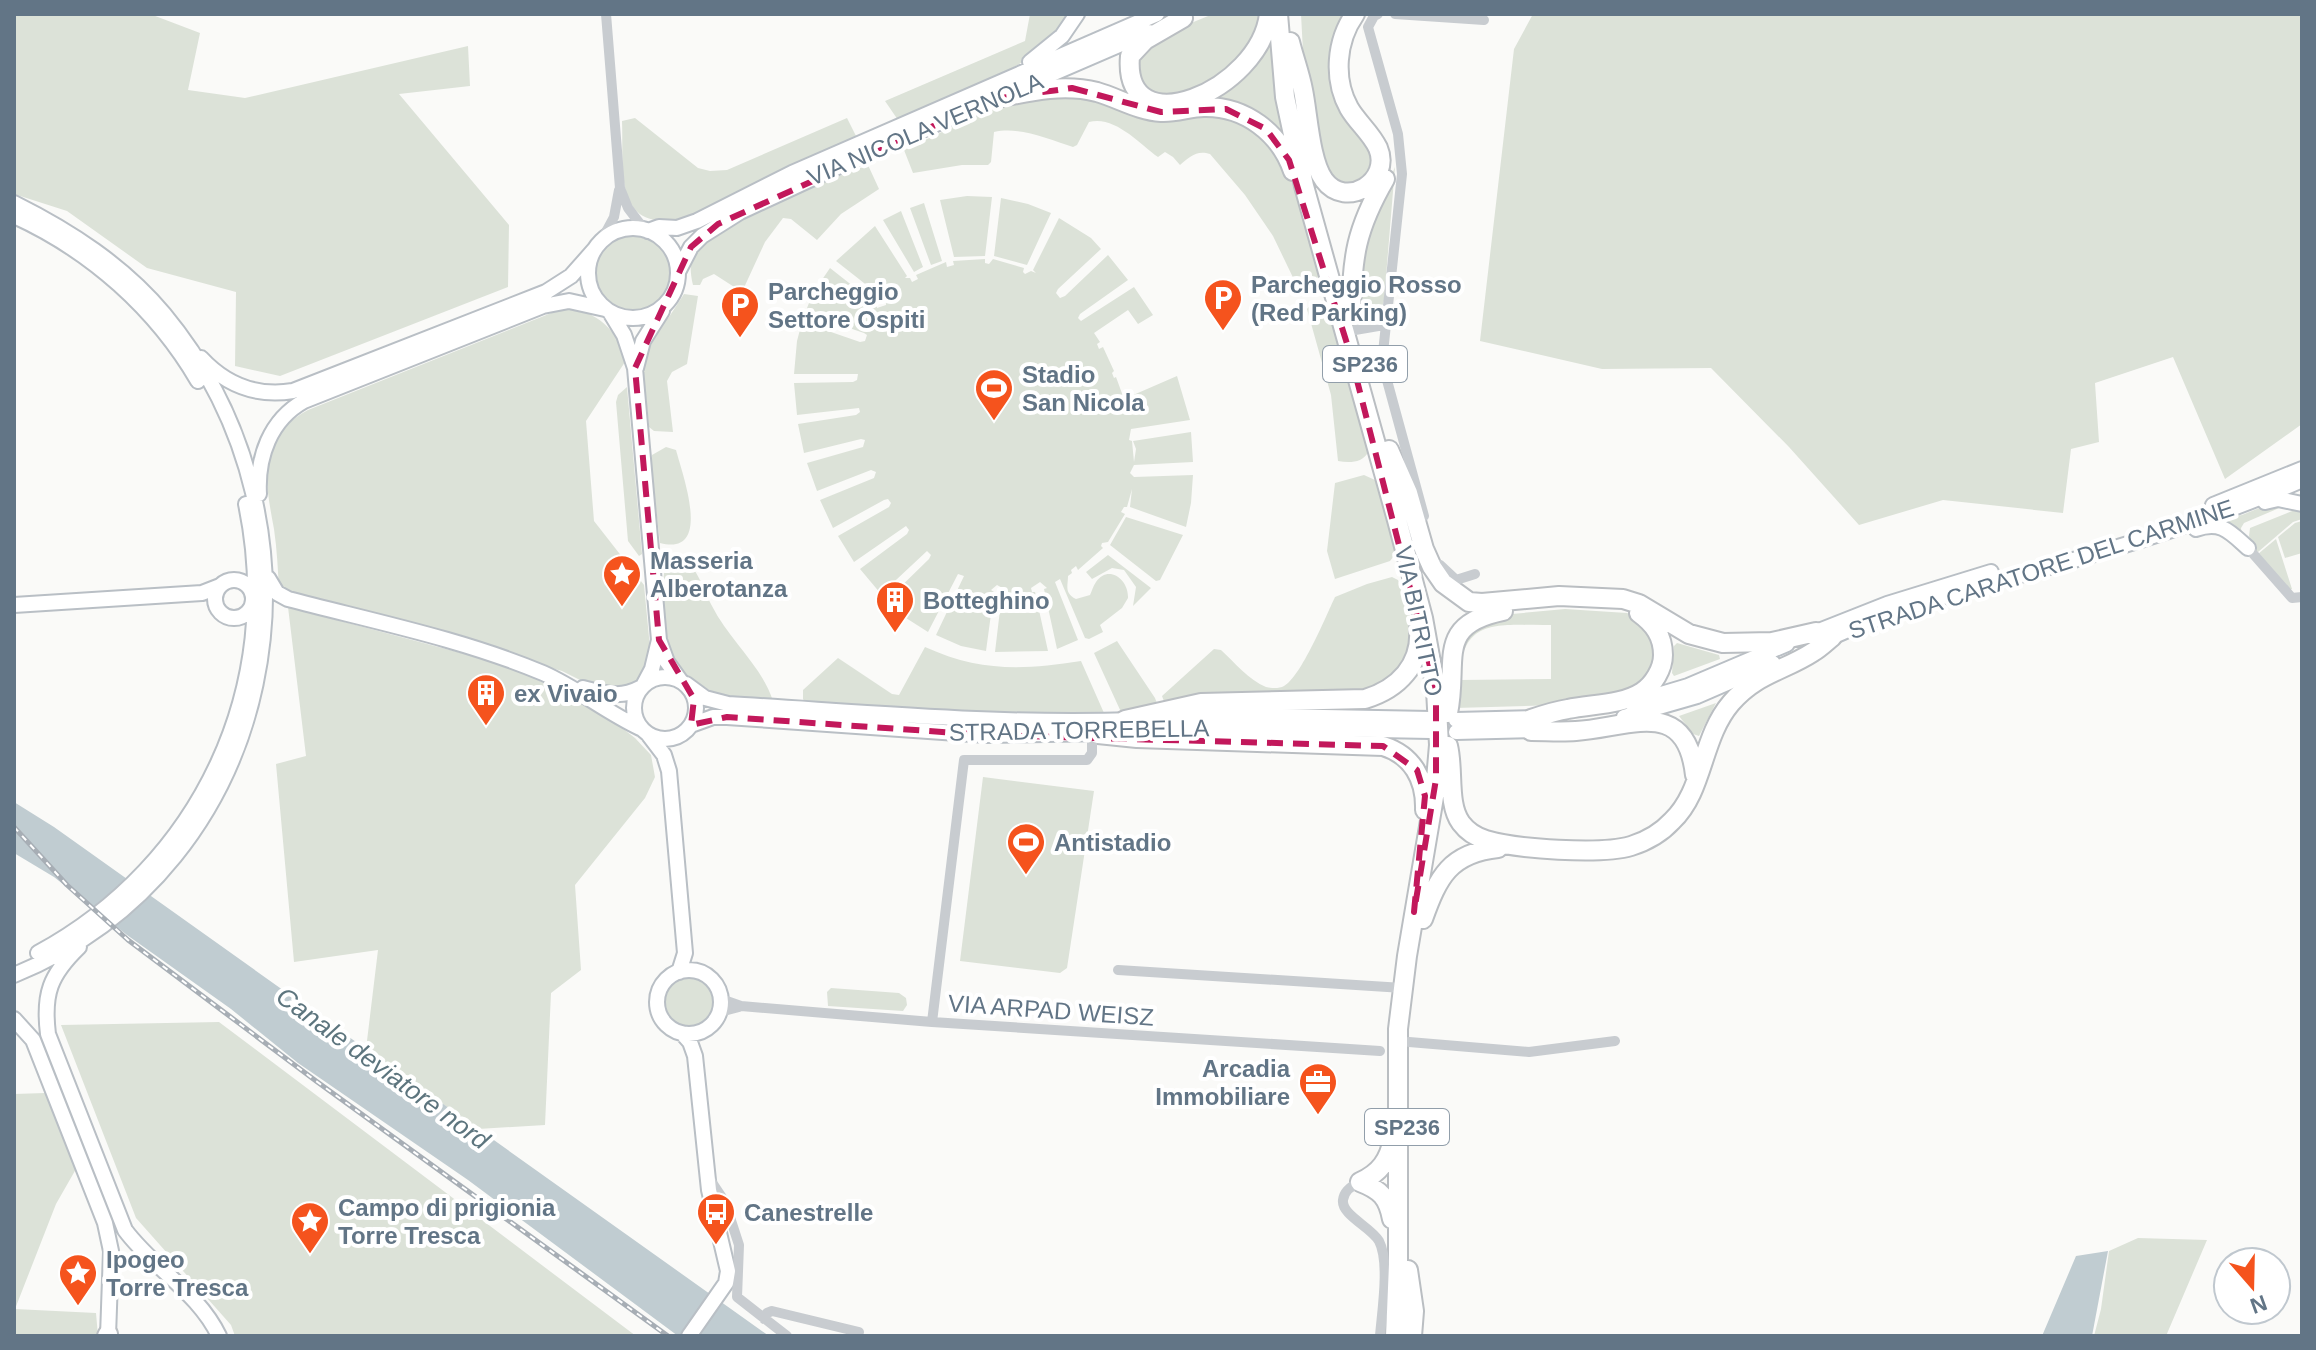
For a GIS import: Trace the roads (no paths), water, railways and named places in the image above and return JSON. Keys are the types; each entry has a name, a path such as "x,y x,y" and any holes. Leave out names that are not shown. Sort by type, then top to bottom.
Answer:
{"highway":[{"path":"1188,16 1145,40 1130,56 1131,81 1139,93 1149,100 1164,104 1184,101 1217,88 1233,76 1257,48 1269,14"},
{"name":"VIA BITRITTO","path":"1278,14 1285,97 1314,226 1415,590 1433,668 1439,745 1418,915 1406,1064 1403,1267 1397,1286 1395,1336"},
{"name":"VIA BITRITTO","path":"1288,14 1297,94 1315,184 1441,644 1445,727 1442,812 1403,988 1396,1080 1406,1336"},
{"path":"1290,42 1318,169 1332,188 1342,192 1364,190 1378,175 1382,164 1376,143 1345,99 1339,75 1340,50 1355,14"},
{"path":"1353,322 1352,269 1357,238 1389,167 1386,146 1358,107 1348,85 1349,47 1365,14"},
{"path":"993,92 1072,88 1093,91 1161,112 1208,107 1247,116 1267,130 1289,160 1314,226"},
{"path":"1389,450 1408,493 1432,567 1443,583 1469,602 1559,596 1623,599 1639,604 1689,634 1723,643 1772,642 1824,634"},
{"path":"1125,720 1201,703 1337,702 1385,693 1400,681 1417,654 1419,635 1415,590"},
{"path":"1531,725 1565,709 1630,697 1645,690 1660,669 1662,660 1662,643 1653,625 1630,609 1604,605 1527,607 1484,615 1461,629 1455,639 1450,660 1453,691 1445,727 1453,765 1452,796 1459,820 1482,839 1516,845 1611,849 1644,841 1674,820 1686,805 1710,737 1732,703 1761,677 1813,653 1824,634"},
{"path":"1531,725 1576,731 1639,720 1656,722 1673,728 1683,738 1693,759 1695,779"},
{"path":"1095,734 1152,739 1369,744 1397,751 1417,770 1425,796 1412,886 1418,915"},
{"path":"1418,915 1450,866 1477,850 1516,845"},
{"path":"1360,1182 1373,1176 1390,1154 1396,1080"},
{"path":"1360,1182 1375,1188 1389,1201 1414,1311 1412,1336"},
{"path":"1389,1336 1390,1308 1397,1286"}],"main road":[{"path":"993,92 1051,47 1077,14"},
{"name":"VIA NICOLA VERNOLA","path":"646,230 677,228 697,221 993,92 1157,14"},
{"name":"VIA NICOLA VERNOLA","path":"993,92 1188,16"},
{"name":"VIA NICOLA VERNOLA","path":"678,272 691,247 718,224 845,156"},
{"path":"14,203 71,233 123,272 163,312 211,369 242,388 269,393 293,391 546,292 571,276 597,247 620,230 646,230 666,242 677,261 678,272 676,286 647,331 635,368"},
{"path":"14,216 69,246 106,273 155,321 188,364 215,413 236,465 251,529 261,616 257,679 224,781 196,827 180,839"},
{"path":"597,247 589,262 591,288 624,335 635,368 659,640 667,662 683,682 696,707 669,771"},
{"path":"14,975 135,900 180,839 227,745 261,616 257,589 262,530 260,463 271,433 284,417 298,405 543,306 569,301 639,318 665,305"},
{"path":"185,341 232,427 262,530"},
{"name":"STRADA CARATORE DEL CARMINE","path":"1445,727 1579,725 1665,706 1721,686 1824,634 1923,591 2179,518 2302,469"},
{"name":"STRADA CARATORE DEL CARMINE","path":"1824,634 1950,593 2146,539 2302,480"},
{"path":"2226,510 2246,510 2273,499 2302,501 2302,487"},
{"path":"2146,539 2163,540 2209,524 2229,531 2248,548"},
{"path":"14,605 202,593 230,581 242,582 288,599 479,650 569,685 624,695 661,677 683,682 728,711"},
{"path":"215,603 220,586"},
{"path":"202,593 215,603 220,613 237,618 248,612 257,589"},
{"path":"261,616 275,602 288,599"},
{"path":"659,640 652,669 634,710 644,731 664,755 669,771 685,953 679,972"},
{"path":"569,685 644,731 665,739 675,737 701,720 728,711"},
{"name":"STRADA TORREBELLA","path":"728,711 988,721 1251,716 1445,727"},
{"name":"STRADA TORREBELLA","path":"728,711 986,735 1445,727"},
{"path":"196,827 206,788 230,763"},
{"path":"14,965 83,934"},
{"path":"83,934 53,977 45,1014 48,1034 125,1230 141,1251 196,1301 219,1336"},
{"path":"685,953 699,972 713,981 720,1006 710,1026 702,1031 682,1033 662,1018 657,1001 667,980 679,972 699,972"},
{"path":"14,1019 33,1040 105,1223 111,1251 107,1335"},
{"path":"695,1056 702,1031"},
{"path":"682,1033 690,1042 695,1056 707,1174 726,1257 726,1283 689,1336"}],"street":[{"path":"597,247 614,217 620,188 606,14"},
{"path":"1378,14 1368,27 1398,134 1402,174 1382,362 1439,564 1456,580 1475,574"},
{"path":"1395,14 1484,20"},
{"path":"620,188 628,208 646,230"},
{"path":"1353,322 1384,325"},
{"path":"2248,548 2292,598 2302,597"},
{"path":"932,1022 964,760 1087,760 1092,753 1095,734"},
{"path":"1118,970 1403,988"},
{"name":"VIA ARPAD WEISZ","path":"720,1006 1380,1051"},
{"path":"1409,1042 1529,1052 1615,1041"},
{"path":"707,1174 725,1202 739,1245 737,1297 787,1336"},
{"path":"1360,1182 1348,1190 1343,1200 1345,1209 1374,1231 1384,1251 1380,1336"},
{"path":"764,1319 772,1311 859,1332"}],"water":[{"name":"Canale deviatore nord","path":"14,802 54,827 769,1336 678,1336 468,1180 298,1063 54,877 14,853"},
{"path":"2108,1251 2092,1336 2042,1336 2076,1256"}],"railway":[{"path":"14,827 67,885 128,940 316,1081 668,1336"}],"place":[{"name":"Parcheggio Rosso (Red Parking)","path":"1223,332"},
{"name":"Parcheggio Settore Ospiti","path":"740,339"},
{"name":"Stadio San Nicola","path":"994,422"},
{"name":"Masseria Alberotanza","path":"622,608"},
{"name":"Botteghino","path":"895,634"},
{"name":"ex Vivaio","path":"486,727"},
{"name":"Antistadio","path":"1026,876"},
{"name":"Arcadia Immobiliare","path":"1318,1116"},
{"name":"Canestrelle","path":"716,1246"},
{"name":"Campo di prigionia Torre Tresca","path":"310,1255"},
{"name":"Ipogeo Torre Tresca","path":"78,1307"}]}
